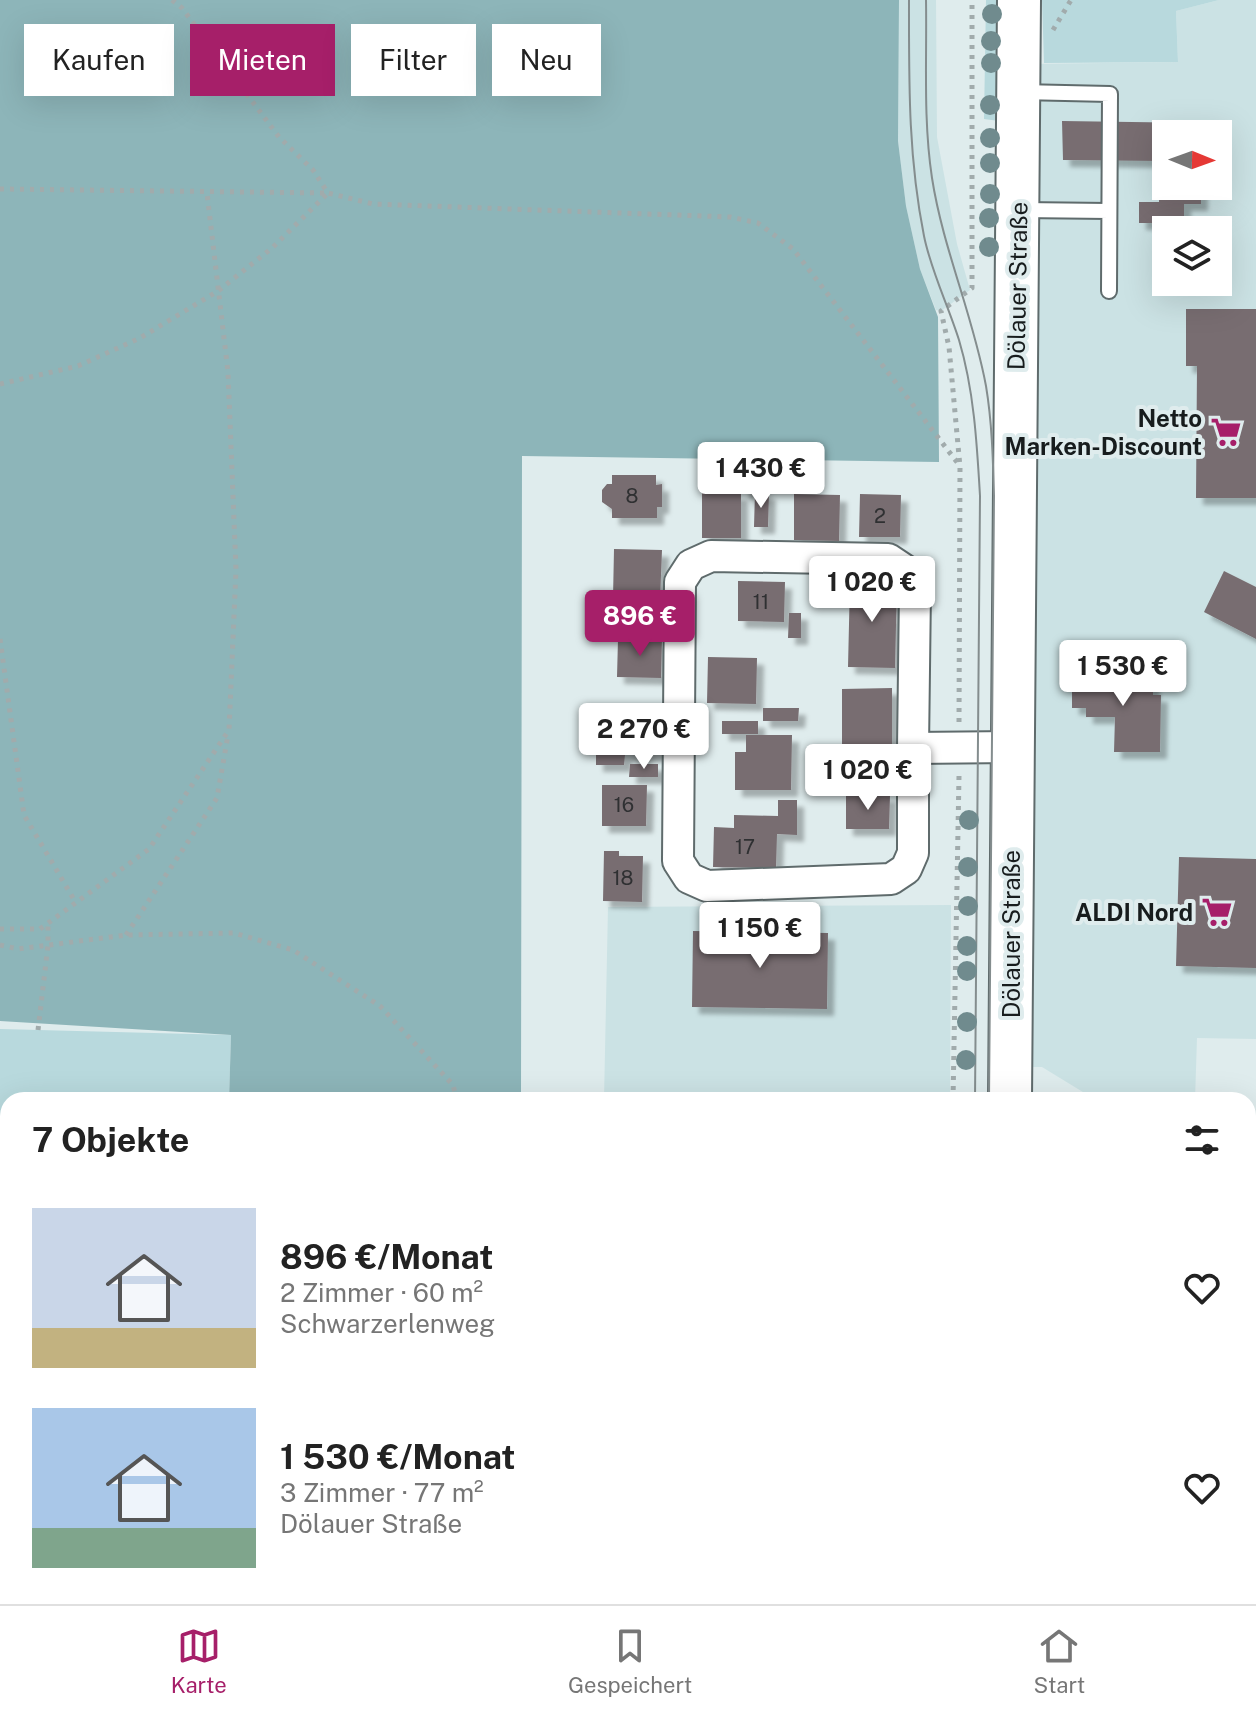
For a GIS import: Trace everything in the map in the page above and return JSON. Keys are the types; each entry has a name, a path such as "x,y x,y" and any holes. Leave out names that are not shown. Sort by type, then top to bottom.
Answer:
{"main road":[{"name":"Dölauer Straße","path":"1010,1092 1019,0"}],"street":[{"path":"711,556 888,559 906,571 915,590 913,748 913,853 906,869 891,879 707,886 689,878 678,861 680,582 691,565 711,556"},
{"path":"913,748 1012,747"}],"lane":[{"path":"1019,92 1110,94 1109,291"},
{"path":"1018,209 1109,211"}],"path":[{"path":"172,0 182,8 279,137 313,170 328,193"},
{"name":"Dölauer Straße","path":"947,334 941,311 972,288 972,0"},
{"path":"0,189 328,193 373,204 730,217 758,223 793,249 960,467"},
{"path":"126,935 217,798 229,730 236,570 228,372 207,193"},
{"path":"0,384 78,366 140,338 218,291 272,248 328,193"},
{"path":"0,639 24,815 76,903"},
{"path":"0,929 40,929 149,849 229,730"},
{"path":"38,1030 48,923"},
{"path":"0,945 18,949 126,935 234,933 293,950 380,1006 453,1085 455,1092"}],"shaded area":[{"path":"0,0 899,0 898,141 906,206 920,269 938,317 939,462 522,456 521,1092 229,1092 231,1035 0,1021"},
{"path":"899,0 936,0 937,137 957,244 970,290 941,311 936,310 920,269 906,206 898,141"},
{"path":"986,0 1001,0 999,121 984,119"},
{"path":"1042,0 1219,0 1176,11 1178,62 1044,63"},
{"path":"1219,0 1256,0 1256,1039 1197,1038 1195,1092 1083,1092 1042,1067 1017,1067 1032,64 1178,62 1176,11"},
{"path":"951,905 950,1092 604,1092 608,907"},
{"path":"0,1029 231,1035 229,1092 0,1092"}],"building":[{"path":"1062,121 1152,122 1152,161 1063,160"},
{"path":"1201,200 1201,204 1184,204 1184,216 1152,216 1152,223 1139,223 1139,202"},
{"name":"Netto Marken-Discount","path":"1186,309 1256,309 1256,498 1196,498 1197,366 1186,366"},
{"path":"743,460 756,460 755,492 742,492"},
{"path":"612,475 656,475 656,485 662,484 662,507 657,507 657,518 612,518 612,509 602,502 602,490 607,484 612,484"},
{"path":"755,492 769,493 768,527 754,527"},
{"path":"702,493 741,493 741,538 702,538"},
{"path":"794,494 840,495 839,541 794,540"},
{"path":"860,494 901,495 900,537 859,537"},
{"path":"614,549 662,550 660,600 613,598"},
{"path":"1224,571 1256,587 1256,639 1204,612"},
{"path":"738,581 785,582 784,622 738,621"},
{"path":"850,581 897,582 895,668 848,667"},
{"path":"789,613 801,613 801,638 788,638"},
{"path":"618,639 662,640 661,678 617,677"},
{"path":"708,657 757,658 756,704 707,703"},
{"path":"1072,674 1153,674 1153,695 1161,695 1160,752 1114,752 1115,717 1086,717 1086,708 1072,708"},
{"path":"892,688 892,749 842,749 842,689"},
{"path":"763,708 799,708 798,721 763,721"},
{"path":"604,710 660,711 660,755 625,755 624,765 596,765 596,754 604,755"},
{"path":"722,721 758,721 758,734 722,734"},
{"path":"746,735 792,735 791,790 735,790 735,752 746,752"},
{"path":"833,754 859,755 858,780 823,779 823,766 832,766"},
{"path":"630,764 658,764 658,777 629,777"},
{"path":"602,785 647,785 646,826 602,826"},
{"path":"846,795 890,795 889,829 846,829"},
{"path":"778,800 797,800 797,835 777,834 776,868 713,867 714,827 734,828 734,815 778,816"},
{"path":"604,851 619,851 619,856 643,856 642,902 603,901"},
{"name":"ALDI Nord","path":"1179,857 1256,859 1256,968 1176,966"},
{"path":"693,931 828,933 827,1009 692,1007"}],"tram line":[{"path":"909,0 910,118 919,206 931,262 964,359 974,417 979,476 975,1092"},
{"path":"926,0 926,111 932,178 943,230 980,360 992,441 989,1092"}],"place":[{"name":"Netto Marken-Discount","path":"1226,432"},
{"name":"ALDI Nord","path":"1217,912"}]}
